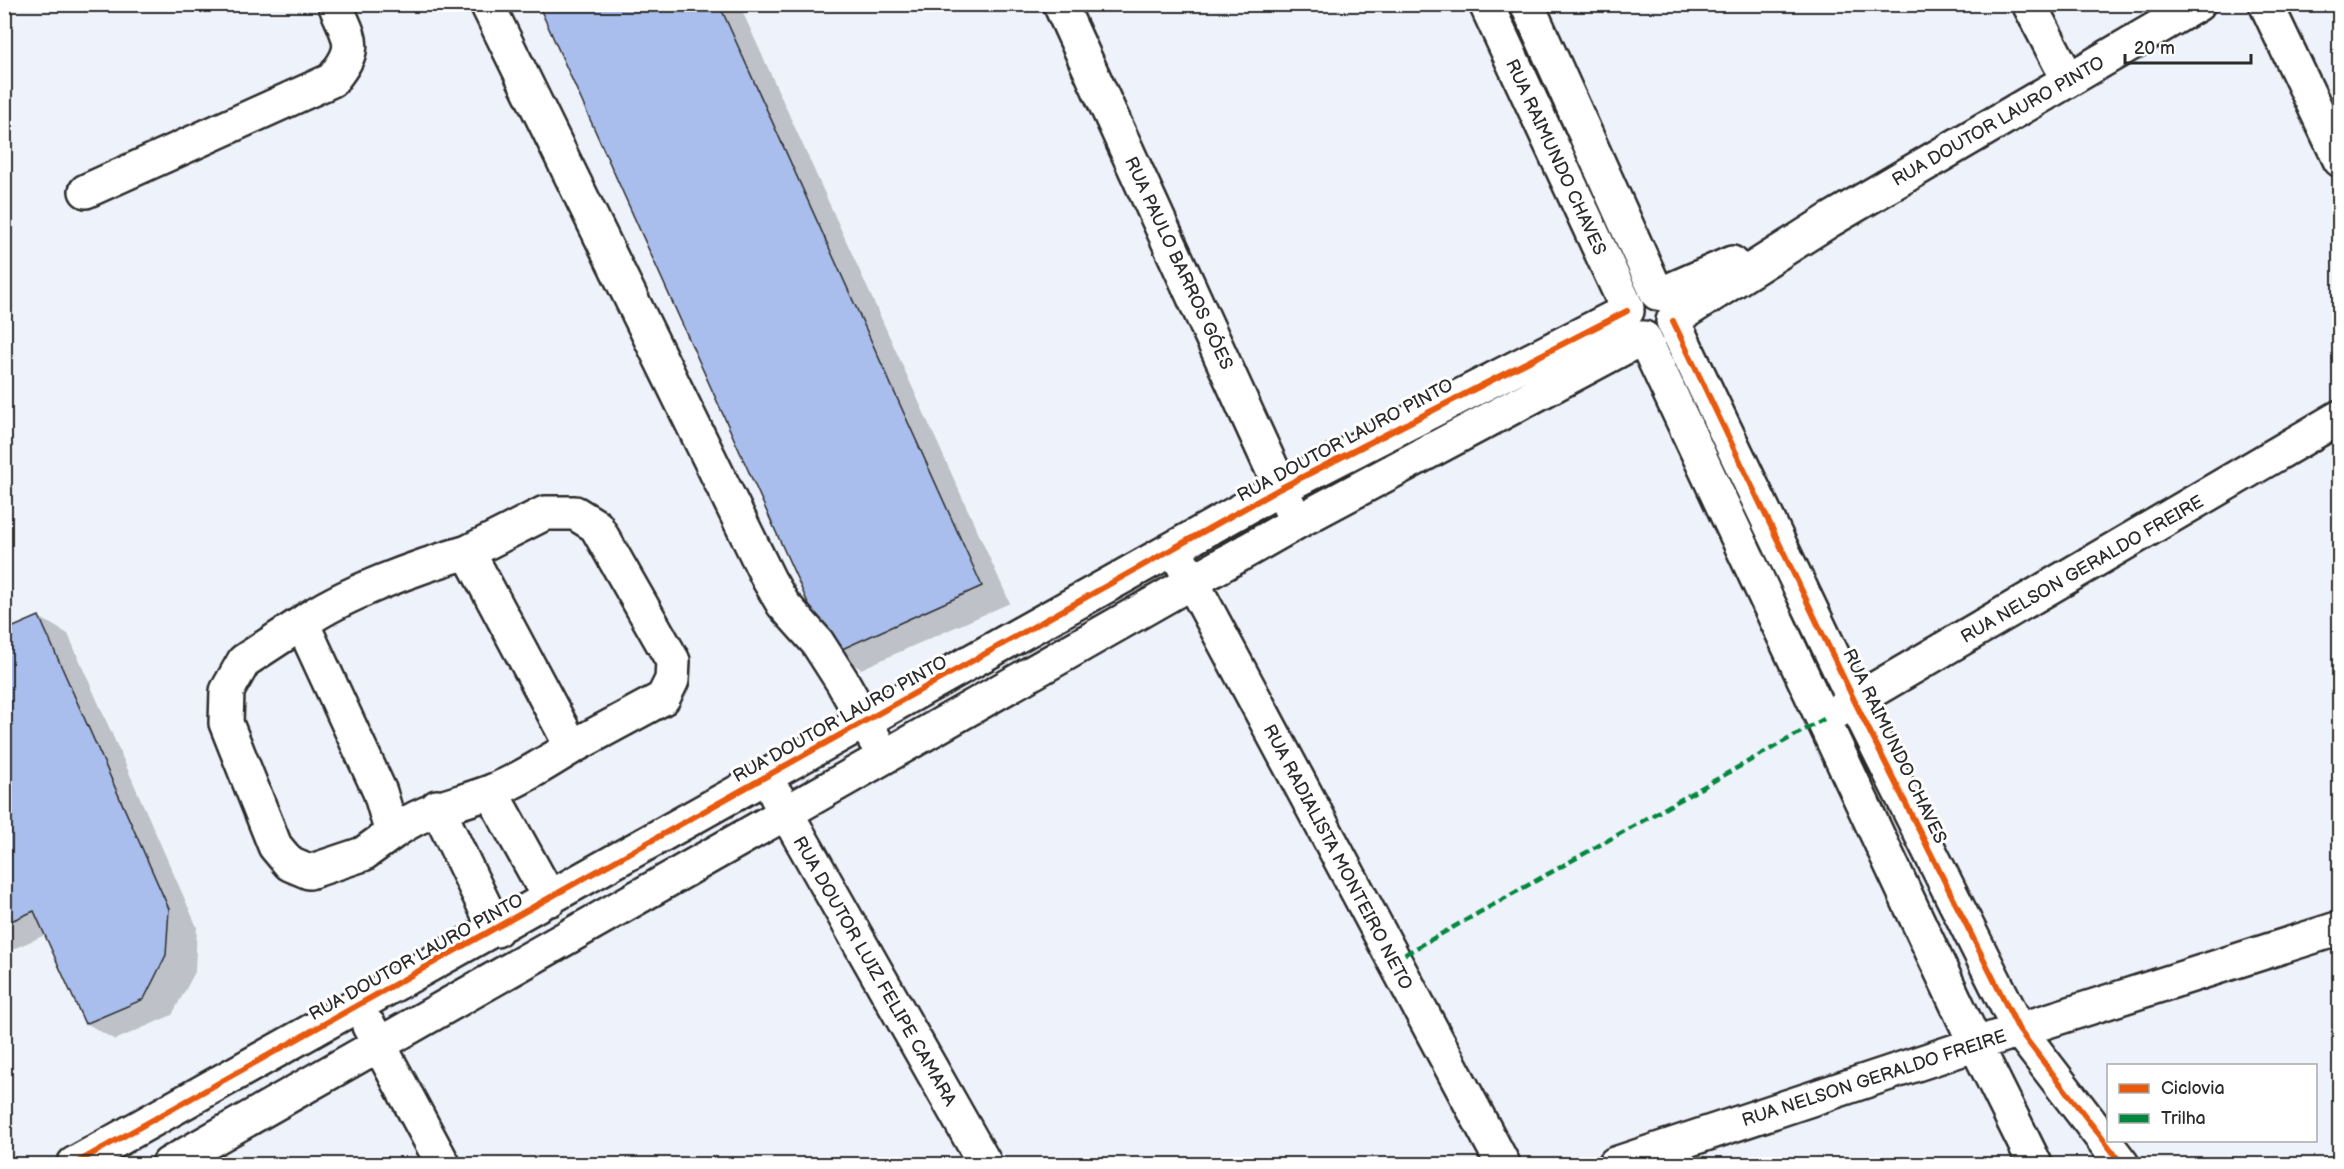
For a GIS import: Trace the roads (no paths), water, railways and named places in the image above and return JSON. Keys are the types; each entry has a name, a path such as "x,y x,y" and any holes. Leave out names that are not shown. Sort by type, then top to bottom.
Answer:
{"street":[{"path":"86,191 332,80 347,61 352,42 335,4"},
{"path":"487,4 769,580 783,604 823,652 885,757"},
{"name":"RUA PAULO BARROS GÓES","path":"1060,4 1297,522"},
{"name":"RUA RAIMUNDO CHAVES","path":"1486,4 1976,1045 2035,1164"},
{"name":"RUA RAIMUNDO CHAVES","path":"1527,4 1666,307 1856,702 2019,1030 2107,1141"},
{"path":"2029,4 2068,79"},
{"name":"RUA DOUTOR LAURO PINTO","path":"74,1164 496,930 1281,488 1635,324 1657,338 1667,333 1666,307 1830,220 2198,4"},
{"path":"2266,4 2340,160"},
{"path":"169,1164 1297,522 1635,324"},
{"name":"RUA NELSON GERALDO FREIRE","path":"1824,719 2340,417"},
{"path":"545,513 574,513 596,526 673,661 672,680 663,698 491,792 437,807 408,821 363,854 309,872 290,864 276,846 226,723 227,691 244,661 322,608 441,560 468,552 545,513"},
{"name":"RUA RADIALISTA MONTEIRO NETO","path":"1174,549 1503,1164"},
{"path":"468,552 572,747"},
{"path":"1089,597 1108,629"},
{"path":"302,623 380,792 392,833"},
{"name":"RUA DOUTOR LUIZ FELIPE CAMARA","path":"766,778 985,1164"},
{"path":"491,792 550,899"},
{"path":"437,807 496,930"},
{"name":"RUA NELSON GERALDO FREIRE","path":"1615,1164 2019,1030 2340,928"},
{"path":"359,1006 443,1164"},
{"name":"RUA RAIMUNDO CHAVES","path":"2108,1142 2125,1164"}]}
